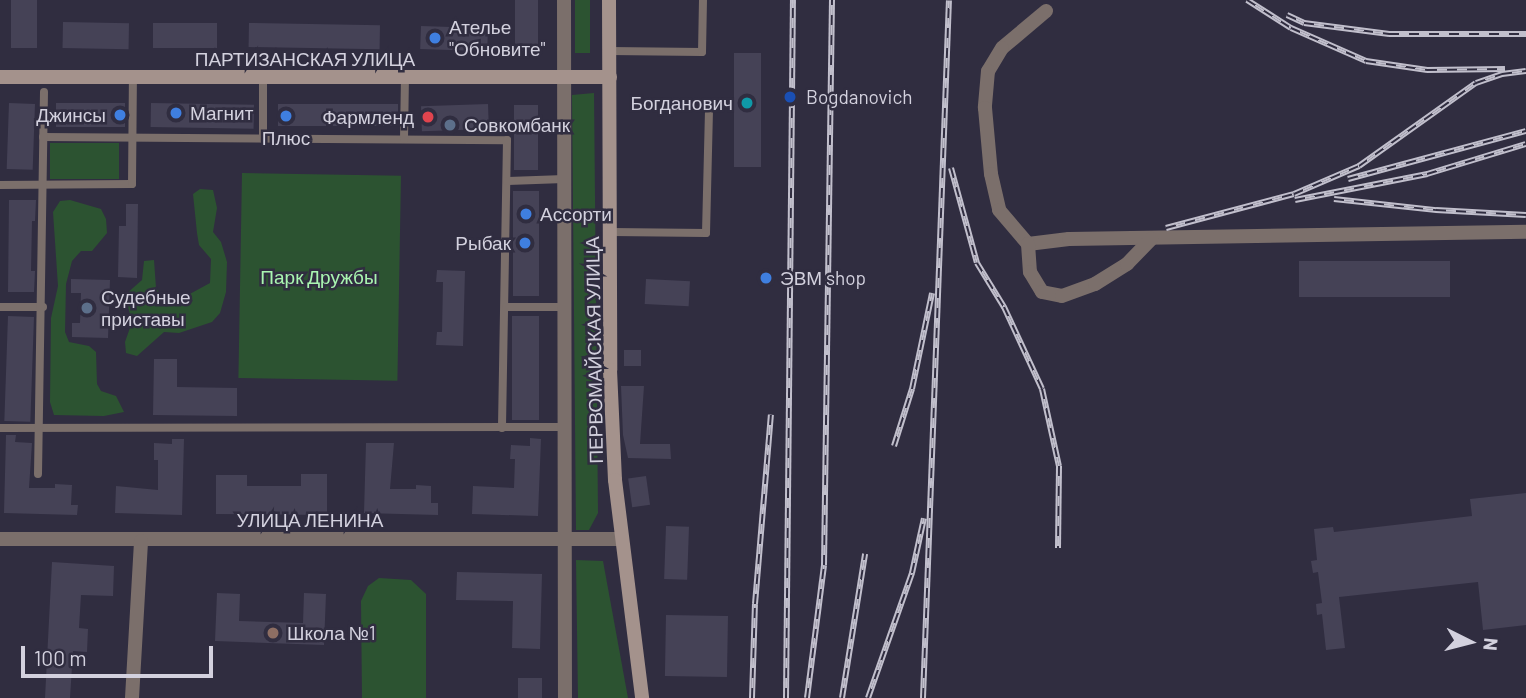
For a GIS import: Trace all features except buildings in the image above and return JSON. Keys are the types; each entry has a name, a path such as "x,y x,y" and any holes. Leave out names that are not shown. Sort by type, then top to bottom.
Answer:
{"main road":[{"name":"ПЕРВОМАЙСКАЯ УЛИЦА","path":"609,0 612,232 610,370 620,538 642,698"},
{"name":"ПАРТИЗАНСКАЯ УЛИЦА","path":"0,77 610,77"}],"street":[{"name":"ПЕРВОМАЙСКАЯ УЛИЦА","path":"564,0 565,698"},
{"path":"1045,11 1002,48 988,71 985,108 991,174 999,210 1027,244 1030,272 1042,292 1062,296 1096,284 1127,264 1151,239"},
{"path":"1027,244 1069,239 1526,232"},
{"name":"УЛИЦА ЛЕНИНА","path":"0,539 141,541 620,538"},
{"path":"132,698 141,541"}],"lane":[{"path":"610,51 702,52 703,0"},
{"path":"0,185 131,184 133,78"},
{"path":"263,78 263,139"},
{"path":"404,139 405,78"},
{"path":"38,474 43,307 44,92"},
{"path":"612,232 706,233 709,113"},
{"path":"43,137 507,140 502,428"},
{"path":"507,181 564,178"},
{"path":"0,307 43,307"},
{"path":"506,307 565,307"},
{"path":"0,428 565,427"}],"green space":[{"path":"575,0 590,0 590,53 575,53"},
{"path":"594,93 598,513 589,530 576,530 572,95"},
{"path":"50,143 119,143 119,179 50,179"},
{"name":"Парк Дружбы","path":"242,173 401,176 397,381 238,378"},
{"path":"200,189 213,190 217,208 213,232 221,242 227,262 226,292 220,313 212,322 179,333 164,332 137,356 126,353 125,342 132,322 125,295 142,280 144,261 154,260 156,288 165,300 175,302 210,283 211,259 199,245 197,233 193,194"},
{"path":"70,200 101,209 106,219 107,233 92,251 81,251 72,261 66,284 65,332 69,342 89,346 96,352 97,384 101,391 116,396 124,412 104,416 54,415 50,402 51,318 58,286 53,212 60,201"},
{"path":"576,560 603,561 628,698 578,698"},
{"path":"379,578 411,580 426,594 426,698 362,698 361,601 368,586"}],"railway":[{"path":"786,698 793,0"},
{"path":"807,698 824,565 832,0"},
{"path":"923,698 949,0"},
{"path":"1247,0 1291,28 1366,61 1427,70 1505,69"},
{"path":"1287,15 1304,23 1389,34 1526,34"},
{"path":"1166,228 1294,194 1359,166 1476,83 1502,74 1526,71"},
{"path":"1348,179 1526,131"},
{"path":"1295,200 1427,174 1526,144"},
{"path":"951,168 977,263 1004,307 1042,389 1059,466 1058,548"},
{"path":"1334,199 1436,210 1526,215"},
{"path":"894,446 912,389 932,293"},
{"path":"752,698 755,604 771,415"},
{"path":"868,698 912,573 924,518"},
{"path":"842,698 865,554"}],"place":[{"name":"Ателье \"Обновите\"","path":"435,38"},
{"name":"Bogdanovich","path":"790,97"},
{"name":"Богданович","path":"747,103"},
{"name":"Магнит","path":"176,113"},
{"name":"Джинсы","path":"120,115"},
{"name":"Плюс","path":"286,116"},
{"name":"Фармленд","path":"428,117"},
{"name":"Совкомбанк","path":"450,125"},
{"name":"Ассорти","path":"526,214"},
{"name":"Рыбак","path":"525,243"},
{"name":"ЭВМ shop","path":"766,278"},
{"name":"Судебные приставы","path":"87,308"},
{"name":"Школа №1","path":"273,633"}]}
